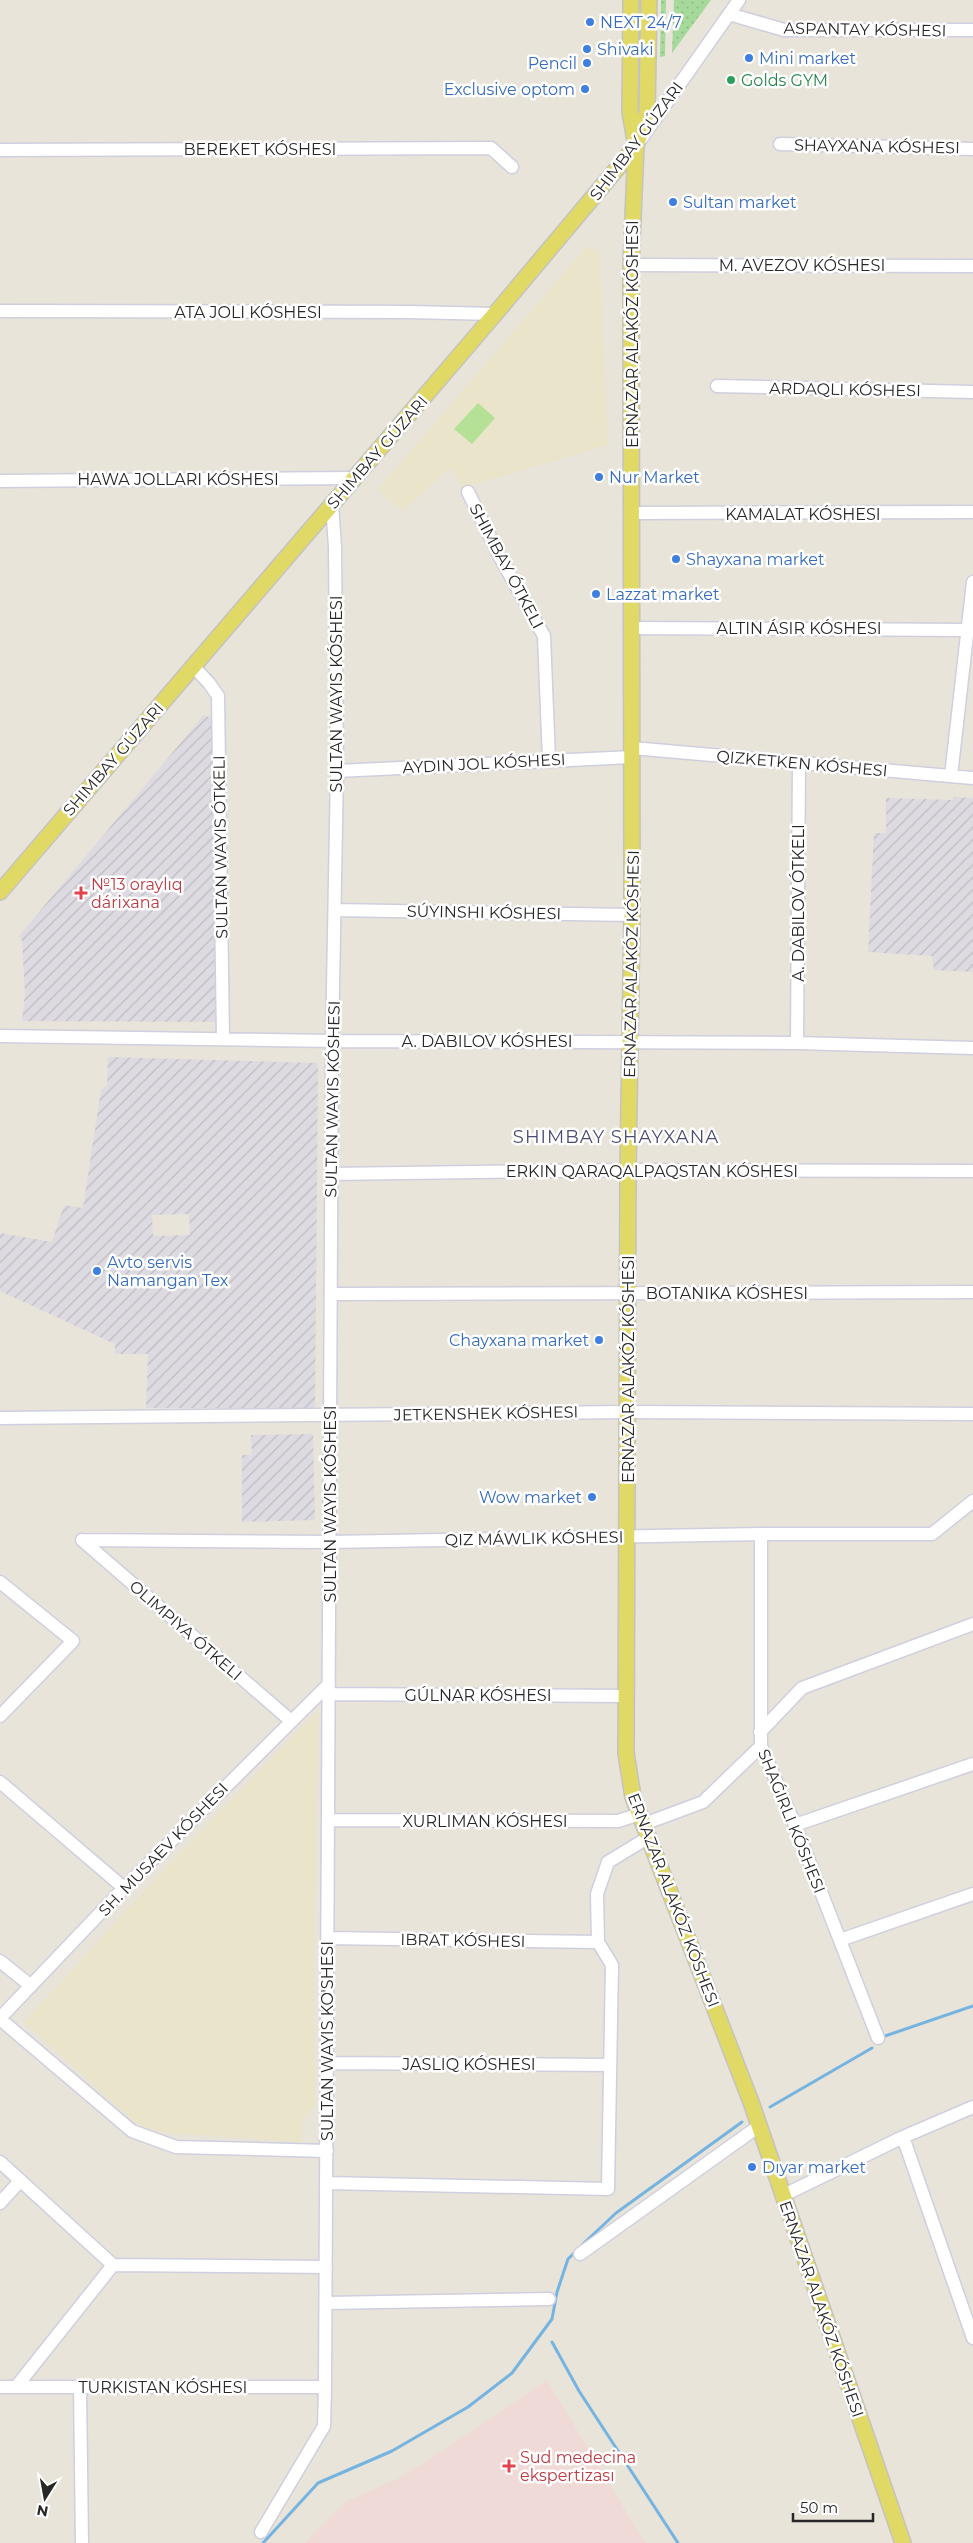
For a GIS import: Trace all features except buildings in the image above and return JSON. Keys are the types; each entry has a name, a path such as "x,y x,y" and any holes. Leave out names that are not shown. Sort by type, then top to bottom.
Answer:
{"main road":[{"name":"ERNAZAR ALAKÓZ KÓSHESI","path":"631,0 630,112 636,146 631,265 632,915 628,1170 626,1753 632,1798 759,2126 903,2543"},
{"name":"ERNAZAR ALAKÓZ KÓSHESI","path":"636,146 647,112 649,0"},
{"path":"0,892 495,314 636,146"}],"street":[{"path":"636,146 739,0"},
{"name":"ASPANTAY KÓSHESI","path":"729,14 784,30 973,30"},
{"name":"SHAYXANA KÓSHESI","path":"780,144 973,149"},
{"name":"BEREKET KÓSHESI","path":"0,150 491,148 512,167"},
{"name":"M. AVEZOV KÓSHESI","path":"631,265 973,266"},
{"path":"0,311 495,314"},
{"path":"717,386 973,392"},
{"path":"0,481 355,478"},
{"path":"468,492 501,559 544,636 549,760"},
{"name":"SULTAN WAYIS KO'SHESI","path":"325,2387 331,1174 337,771 335,547 332,504"},
{"name":"KAMALAT KÓSHESI","path":"632,513 973,512"},
{"path":"951,776 973,582"},
{"path":"631,628 967,630"},
{"path":"193,666 218,696 223,1038"},
{"path":"337,771 549,760 632,752 799,762 973,778"},
{"name":"A. DABILOV ÓTKELI","path":"797,1043 799,762"},
{"name":"SÚYINSHI KÓSHESI","path":"335,910 632,915"},
{"name":"A. DABILOV KÓSHESI","path":"0,1036 332,1041 797,1043 973,1048"},
{"name":"ERKIN QARAQALPAQSTAN KÓSHESI","path":"331,1174 628,1170 973,1171"},
{"name":"BOTANIKA KÓSHESI","path":"331,1294 973,1292"},
{"name":"JETKENSHEK KÓSHESI","path":"0,1418 628,1412 973,1414"},
{"path":"330,1542 761,1534 932,1534 973,1501"},
{"path":"761,1534 761,1746 795,1825 878,2038"},
{"name":"OLIMPIYA ÓTKELI","path":"290,1720 82,1540 330,1542"},
{"path":"0,1582 74,1641 0,1716"},
{"path":"760,1732 802,1688 973,1624"},
{"name":"GÚLNAR KÓSHESI","path":"329,1689 626,1696"},
{"name":"SH. MUSAEV KÓSHESI","path":"0,2018 124,1888 290,1720 329,1689"},
{"path":"326,2183 608,2189 612,1965 598,1942 596,1894 608,1862 644,1825 703,1802 761,1746"},
{"path":"795,1825 973,1764"},
{"path":"0,1782 124,1888"},
{"name":"XURLIMAN KÓSHESI","path":"328,1820 618,1821 644,1825"},
{"path":"840,1940 973,1894"},
{"name":"IBRAT KÓSHESI","path":"328,1938 598,1942"},
{"path":"0,1962 31,1986"},
{"path":"0,2018 132,2130 176,2147 327,2151"},
{"path":"327,2063 610,2065"},
{"path":"782,2196 903,2137 973,2106"},
{"path":"580,2254 759,2126"},
{"path":"903,2137 973,2338"},
{"path":"0,2162 114,2265 326,2267"},
{"path":"0,2203 20,2181"},
{"path":"16,2387 114,2265"},
{"path":"326,2302 549,2299"},
{"name":"TURKISTAN KÓSHESI","path":"0,2387 325,2387"},
{"path":"80,2387 82,2543"},
{"path":"260,2532 324,2426 325,2387"}],"shaded area":[{"path":"587,246 600,253 608,445 462,488 450,468 403,511 377,490"},
{"path":"204,715 213,719 215,1022 22,1021 25,993 22,941 19,936"},
{"path":"953,797 973,798 973,972 934,970 932,956 868,952 874,833 886,833 886,798 953,800"},
{"path":"108,1057 318,1063 315,1408 146,1408 148,1354 115,1354 115,1344 0,1291 0,1233 52,1242 64,1205 83,1208 101,1090 107,1085","holes":["189,1214 190,1235 153,1236 152,1215"]},
{"path":"313,1434 315,1520 242,1522 242,1455 252,1455 251,1435"},
{"path":"319,1709 314,1967 315,2106 302,2121 302,2142 163,2133 136,2123 24,2022 159,1875"},
{"name":"Sud medecina ekspertizası","path":"547,2380 645,2543 304,2543 345,2502 399,2478 438,2454"}],"green space":[{"path":"661,0 666,0 665,56 660,57"},
{"path":"674,0 711,0 672,53"},
{"path":"478,403 495,418 472,444 454,429"}],"waterway":[{"path":"885,2036 973,2006"},
{"path":"770,2107 872,2048"},
{"path":"582,2245 616,2213 742,2122"},
{"path":"263,2543 318,2483 392,2451 468,2407 512,2373 552,2319 557,2292 568,2259 576,2251"},
{"path":"552,2342 579,2391 678,2543"}],"place":[{"name":"NEXT 24/7","path":"590,22"},
{"name":"Shivaki","path":"587,49"},
{"name":"Mini market","path":"749,58"},
{"name":"Pencil","path":"587,63"},
{"name":"Golds GYM","path":"731,80"},
{"name":"Exclusive optom","path":"585,89"},
{"name":"Sultan market","path":"673,202"},
{"name":"Nur Market","path":"599,477"},
{"name":"Shayxana market","path":"676,559"},
{"name":"Lazzat market","path":"596,594"},
{"name":"№13 oraylıq dárixana","path":"81,893"},
{"name":"Avto servis Namangan Tex","path":"97,1271"},
{"name":"Chayxana market","path":"599,1340"},
{"name":"Wow market","path":"592,1497"},
{"name":"Dıyar market","path":"752,2167"},
{"name":"Sud medecina ekspertizası","path":"509,2466"}],"district":[{"name":"SHIMBAY SHAYXANA","path":"616,1137"}]}
